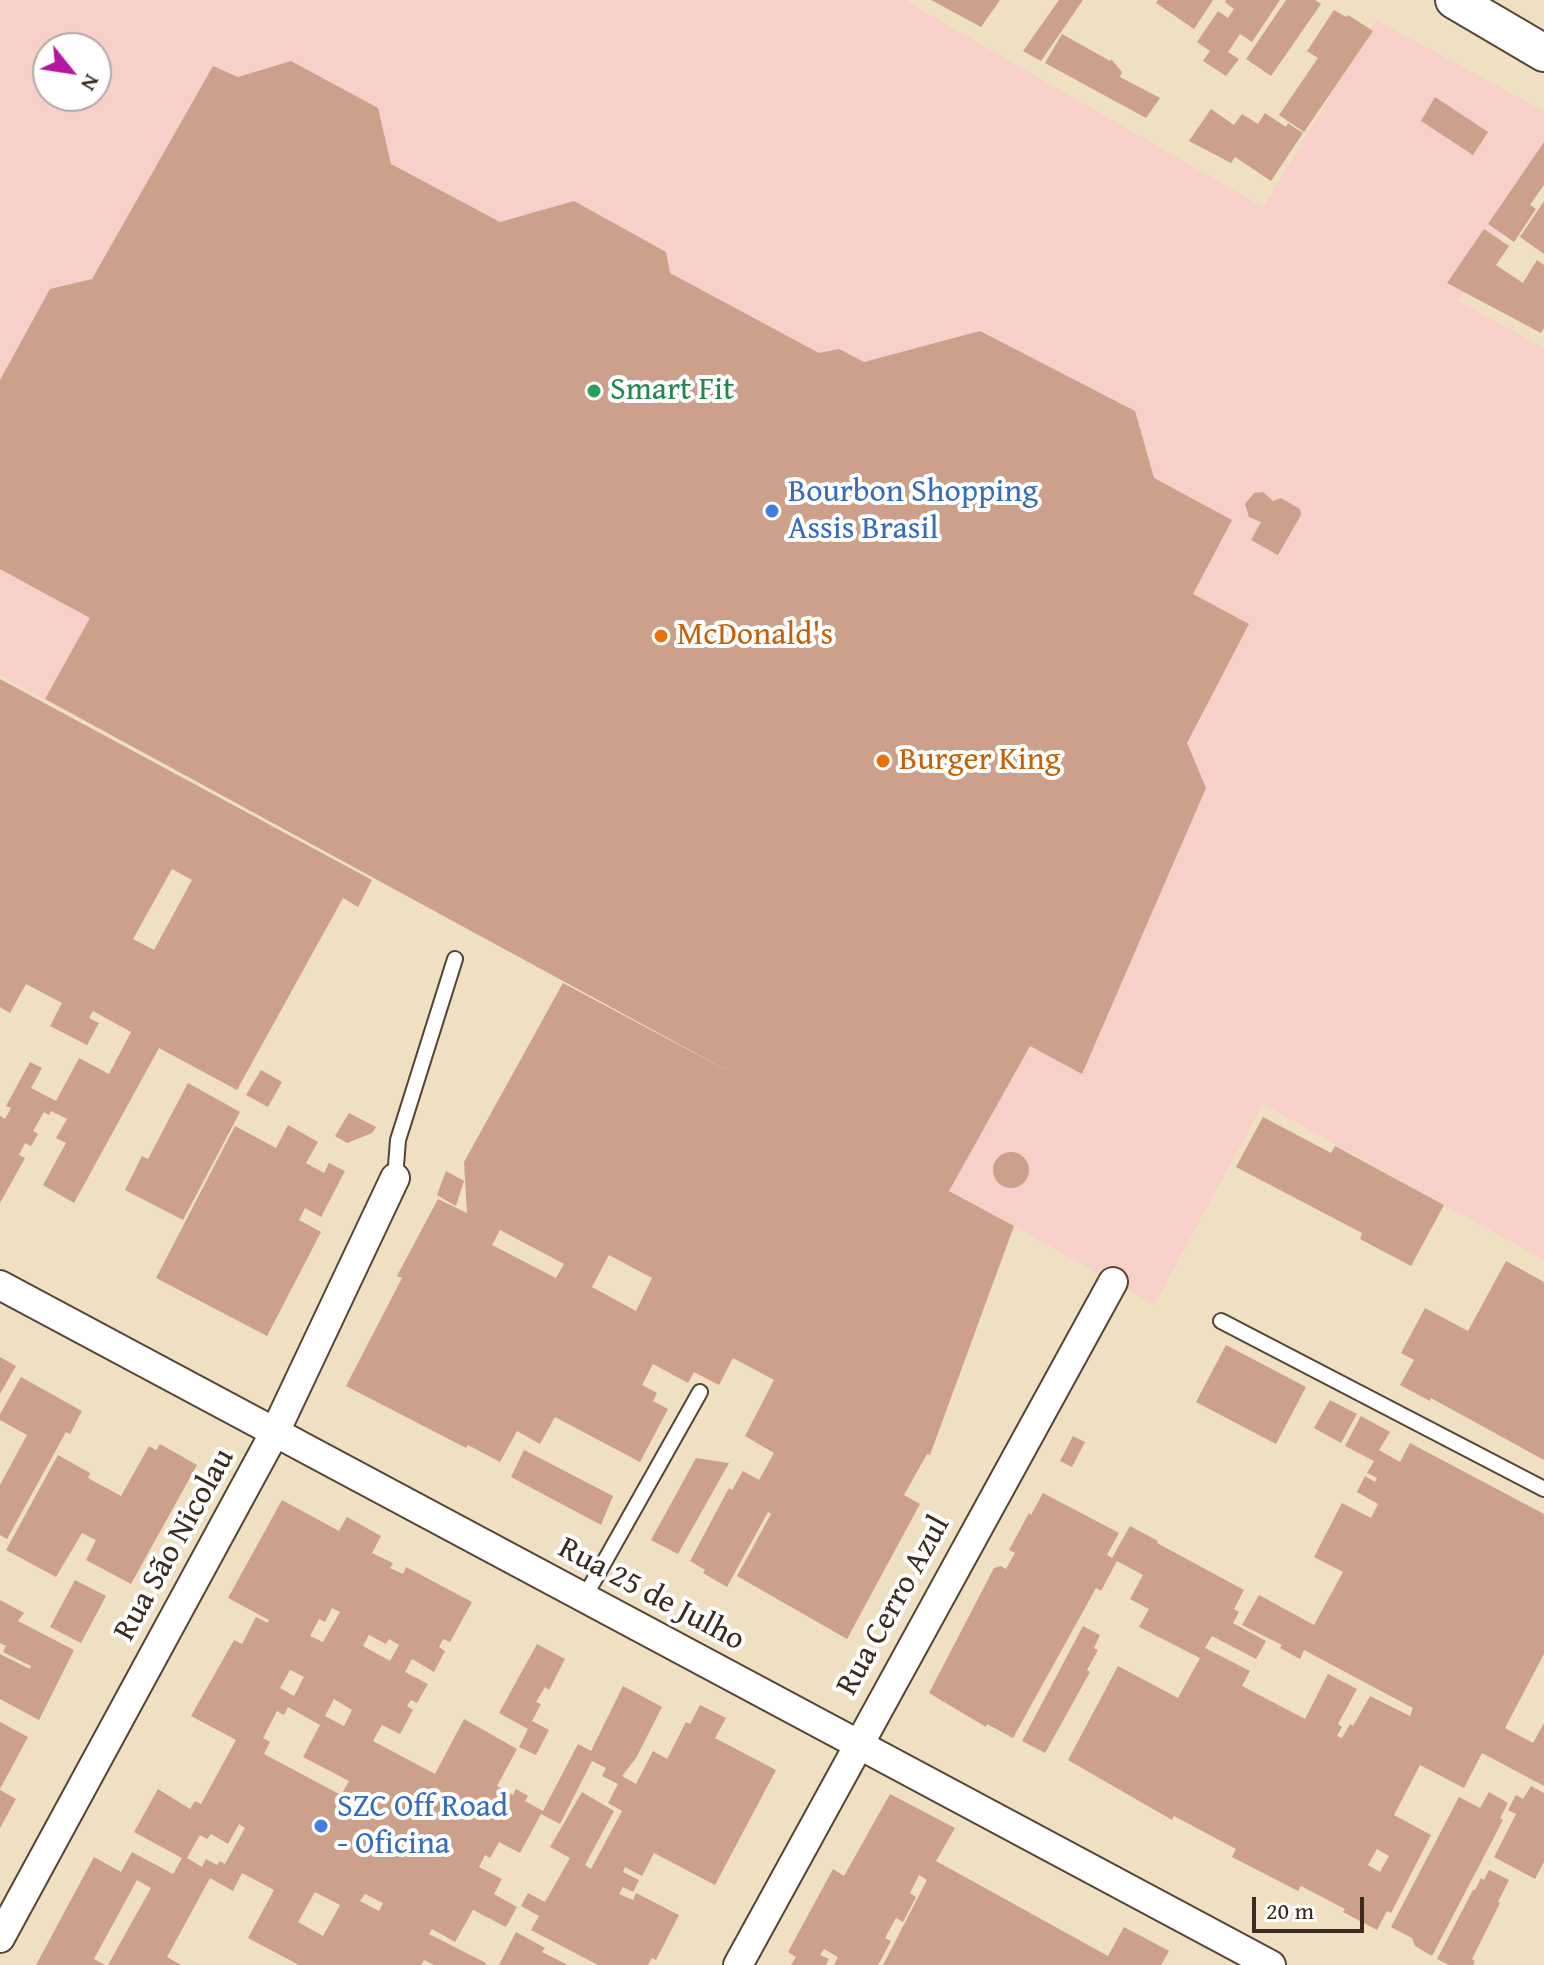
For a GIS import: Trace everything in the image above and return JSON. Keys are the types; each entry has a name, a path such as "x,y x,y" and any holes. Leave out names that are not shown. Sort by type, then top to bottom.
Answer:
{"street":[{"path":"1454,0 1544,53"},
{"name":"Rua São Nicolau","path":"0,1938 275,1432 395,1178"},
{"name":"Rua Cerro Azul","path":"738,1965 1113,1282"},
{"name":"Rua 25 de Julho","path":"0,1285 1271,1965"}],"lane":[{"path":"395,1178 398,1140 455,959"},
{"path":"1221,1321 1544,1489"},
{"path":"584,1598 700,1392"}],"shaded area":[{"name":"Bourbon Shopping Assis Brasil","path":"0,0 904,0 1263,207 1376,20 1544,111 1544,172 1458,301 1544,348 1544,1260 1263,1104 1154,1305 0,675"}],"building":[{"path":"931,0 1000,0 981,27"},
{"path":"1059,0 1083,0 1041,61 1023,51"},
{"path":"1158,0 1213,0 1194,29 1156,3"},
{"path":"1226,0 1280,0 1252,42 1240,34 1228,52 1239,59 1226,76 1203,61 1210,51 1197,42 1218,11 1228,18 1234,9"},
{"path":"1286,0 1315,0 1321,4 1271,76 1246,59"},
{"path":"1334,10 1373,31 1304,132 1279,115 1318,58 1307,51"},
{"path":"1062,34 1111,59 1122,72 1120,77 1160,98 1146,118 1045,63"},
{"path":"291,61 378,108 391,164 500,222 574,201 666,252 670,273 819,353 839,349 864,362 980,331 1135,411 1154,478 1232,520 1193,594 1249,624 1187,743 1206,788 1082,1074 1030,1046 949,1191 1014,1226 930,1455 927,1454 904,1495 920,1504 847,1639 737,1576 771,1514 768,1512 727,1587 690,1561 729,1488 732,1490 743,1471 759,1480 774,1453 745,1436 774,1380 733,1358 719,1385 694,1372 688,1383 653,1364 642,1385 657,1393 653,1401 668,1409 640,1462 555,1417 540,1444 517,1431 500,1462 468,1445 466,1448 346,1386 402,1278 397,1276 438,1199 467,1213 464,1162 563,983 743,1079 45,699 90,618 0,569 0,380 50,289 92,279 213,66 238,77","holes":["500,1230 564,1264 556,1278 492,1245","609,1255 652,1278 636,1311 592,1287"]},
{"path":"1435,97 1488,132 1473,155 1421,121"},
{"path":"1211,109 1234,125 1242,114 1258,124 1265,113 1286,127 1288,123 1303,133 1271,181 1235,157 1231,163 1189,141"},
{"path":"1544,142 1544,185 1530,205 1536,209 1514,242 1488,224"},
{"path":"1544,201 1544,254 1520,237"},
{"path":"1484,229 1509,246 1496,265 1523,283 1537,260 1544,265 1544,328 1541,333 1447,283"},
{"path":"1263,492 1273,501 1281,498 1300,509 1301,515 1278,555 1251,540 1261,522 1249,517 1245,504 1254,493"},
{"path":"0,679 372,880 358,907 343,898 237,1090 159,1048 74,1203 43,1185 66,1143 56,1138 67,1119 51,1111 49,1115 44,1112 33,1131 38,1134 31,1146 25,1143 19,1155 25,1158 0,1203 0,1116 5,1119 11,1108 6,1106 30,1062 42,1068 31,1088 56,1101 79,1058 109,1074 131,1032 93,1011 89,1018 99,1023 87,1045 50,1026 62,1003 26,984 10,1013 0,1007","holes":["172,869 192,880 154,950 133,939"]},
{"path":"261,1070 282,1082 268,1107 246,1095"},
{"path":"188,1083 240,1112 183,1220 125,1190 142,1156 148,1159"},
{"path":"349,1113 376,1127 372,1133 347,1143 335,1136"},
{"path":"1263,1117 1331,1153 1335,1146 1444,1205 1411,1266 1360,1239 1362,1233 1236,1167"},
{"path":"288,1125 318,1142 306,1163 324,1173 329,1163 345,1171 321,1217 305,1208 299,1220 321,1232 267,1336 156,1278 235,1126 276,1148"},
{"path":"1011,1152 1024,1157 1029,1170 1024,1183 1011,1188 998,1183 993,1170 998,1157"},
{"path":"446,1171 464,1181 456,1206 437,1195"},
{"path":"1506,1261 1544,1282 1544,1460 1431,1398 1430,1401 1400,1385 1414,1360 1401,1353 1425,1308 1468,1331"},
{"path":"1226,1345 1306,1387 1276,1444 1196,1402"},
{"path":"0,1357 16,1366 0,1394"},
{"path":"21,1377 82,1411 70,1434 66,1432 7,1539 0,1535 0,1485 27,1435 0,1420 0,1414"},
{"path":"1330,1400 1357,1414 1341,1443 1314,1428"},
{"path":"1361,1416 1390,1432 1379,1450 1400,1462 1410,1443 1544,1514 1544,1654 1505,1728 1533,1743 1544,1723 1544,1786 1482,1753 1464,1788 1420,1765 1394,1815 1431,1835 1391,1913 1387,1911 1377,1930 1301,1886 1298,1891 1232,1857 1236,1849 1174,1816 1172,1820 1068,1760 1118,1666 1178,1698 1200,1658 1139,1627 1149,1609 1130,1599 1143,1575 1117,1561 1101,1591 1096,1588 1013,1738 987,1724 986,1727 929,1693 994,1568 1001,1566 1006,1569 1015,1553 1009,1550 1043,1493 1119,1533 1107,1555 1112,1558 1130,1526 1244,1590 1234,1609 1239,1612 1233,1623 1266,1641 1256,1659 1212,1636 1205,1648 1250,1671 1242,1686 1305,1719 1328,1674 1357,1689 1338,1724 1342,1727 1337,1736 1342,1738 1350,1724 1353,1726 1370,1696 1410,1716 1413,1708 1304,1650 1300,1659 1280,1648 1282,1645 1242,1625 1259,1595 1314,1625 1343,1572 1314,1557 1342,1503 1371,1518 1378,1504 1357,1492 1365,1476 1375,1482 1377,1478 1367,1473 1374,1461 1345,1446","holes":["1377,1849 1389,1856 1380,1872 1368,1865"]},
{"path":"1073,1436 1085,1442 1072,1467 1060,1461"},
{"path":"160,1444 197,1465 131,1584 86,1560 96,1540 82,1533 56,1577 6,1550 58,1455 90,1473 88,1478 121,1496 149,1446 156,1450"},
{"path":"524,1450 613,1496 601,1525 511,1477"},
{"path":"696,1458 729,1463 678,1554 651,1540"},
{"path":"282,1500 339,1531 347,1517 381,1536 372,1553 393,1563 390,1568 403,1574 406,1567 472,1602 450,1642 443,1639 439,1647 445,1651 434,1672 412,1659 405,1672 428,1684 417,1703 411,1700 407,1706 413,1710 400,1734 382,1725 373,1741 435,1774 464,1719 517,1749 497,1786 513,1795 516,1789 528,1796 525,1801 543,1811 578,1744 591,1751 623,1686 662,1707 636,1758 622,1776 636,1784 653,1751 667,1759 686,1722 690,1724 700,1705 726,1718 715,1738 776,1770 715,1885 654,1853 642,1876 625,1867 623,1872 639,1880 633,1892 623,1887 619,1894 633,1900 636,1893 679,1915 656,1960 652,1958 648,1965 598,1965 531,1930 539,1916 521,1906 528,1893 545,1902 570,1858 550,1847 582,1792 614,1811 585,1865 591,1869 622,1811 608,1803 618,1784 602,1776 606,1768 592,1761 560,1824 541,1814 520,1853 499,1842 490,1858 485,1855 479,1867 502,1879 494,1894 517,1907 506,1927 473,1910 455,1942 432,1929 429,1934 485,1965 434,1965 424,1960 421,1965 299,1965 248,1938 274,1890 242,1873 233,1891 210,1878 167,1957 181,1965 108,1965 151,1888 137,1880 94,1959 105,1965 36,1965 94,1857 121,1872 132,1852 173,1874 182,1858 134,1832 158,1789 190,1809 195,1801 201,1804 236,1740 191,1716 234,1640 242,1644 256,1617 268,1623 269,1620 228,1598","holes":["332,1608 340,1612 323,1642 310,1636 319,1619 325,1622","369,1635 386,1644 389,1639 399,1645 390,1661 363,1646","290,1670 304,1677 294,1696 280,1688","334,1699 352,1710 344,1726 325,1716","288,1707 320,1725 303,1757 349,1781 341,1795 264,1754 270,1742 263,1738 277,1711 284,1715","239,1824 245,1828 225,1864 220,1861 217,1865 206,1859 202,1867 187,1858 200,1835 207,1839 211,1834 228,1844","315,1892 340,1905 323,1936 298,1922","365,1894 383,1903 379,1911 360,1901"]},
{"path":"75,1580 106,1596 81,1643 50,1627"},
{"path":"0,1600 24,1613 18,1621 74,1650 39,1720 0,1699 0,1654 30,1669 31,1666 3,1652 6,1646 0,1643"},
{"path":"1083,1626 1100,1635 1094,1648 1098,1650 1087,1670 1090,1672 1045,1753 1022,1741"},
{"path":"537,1644 565,1659 549,1690 545,1687 536,1702 541,1704 532,1721 549,1730 536,1755 519,1747 528,1729 499,1713"},
{"path":"0,1722 28,1737 0,1789"},
{"path":"1531,1786 1544,1793 1544,1862 1535,1879 1494,1857 1516,1814 1508,1810 1516,1795 1523,1799"},
{"path":"0,1790 16,1799 0,1828"},
{"path":"1489,1792 1508,1803 1500,1818 1503,1820 1432,1956 1415,1946 1412,1938 1391,1927 1459,1797 1480,1808"},
{"path":"890,1794 955,1828 936,1861 1108,1956 1124,1927 1169,1951 1161,1965 883,1965 927,1880 919,1875 910,1893 916,1897 903,1922 896,1918 885,1938 891,1941 878,1965 834,1965 838,1957 824,1949 820,1955 829,1959 826,1965 791,1965 796,1957 788,1952 833,1869 844,1876"},
{"path":"1489,1870 1509,1880 1472,1959 1475,1961 1473,1965 1449,1965 1437,1959 1473,1890"},
{"path":"516,1932 545,1948 542,1952 568,1965 499,1965"}],"place":[{"name":"Smart Fit","path":"594,391"},
{"name":"Bourbon Shopping Assis Brasil","path":"772,511"},
{"name":"McDonald's","path":"661,636"},
{"name":"Burger King","path":"883,761"},
{"name":"SZC Off Road - Oficina","path":"321,1826"}]}
